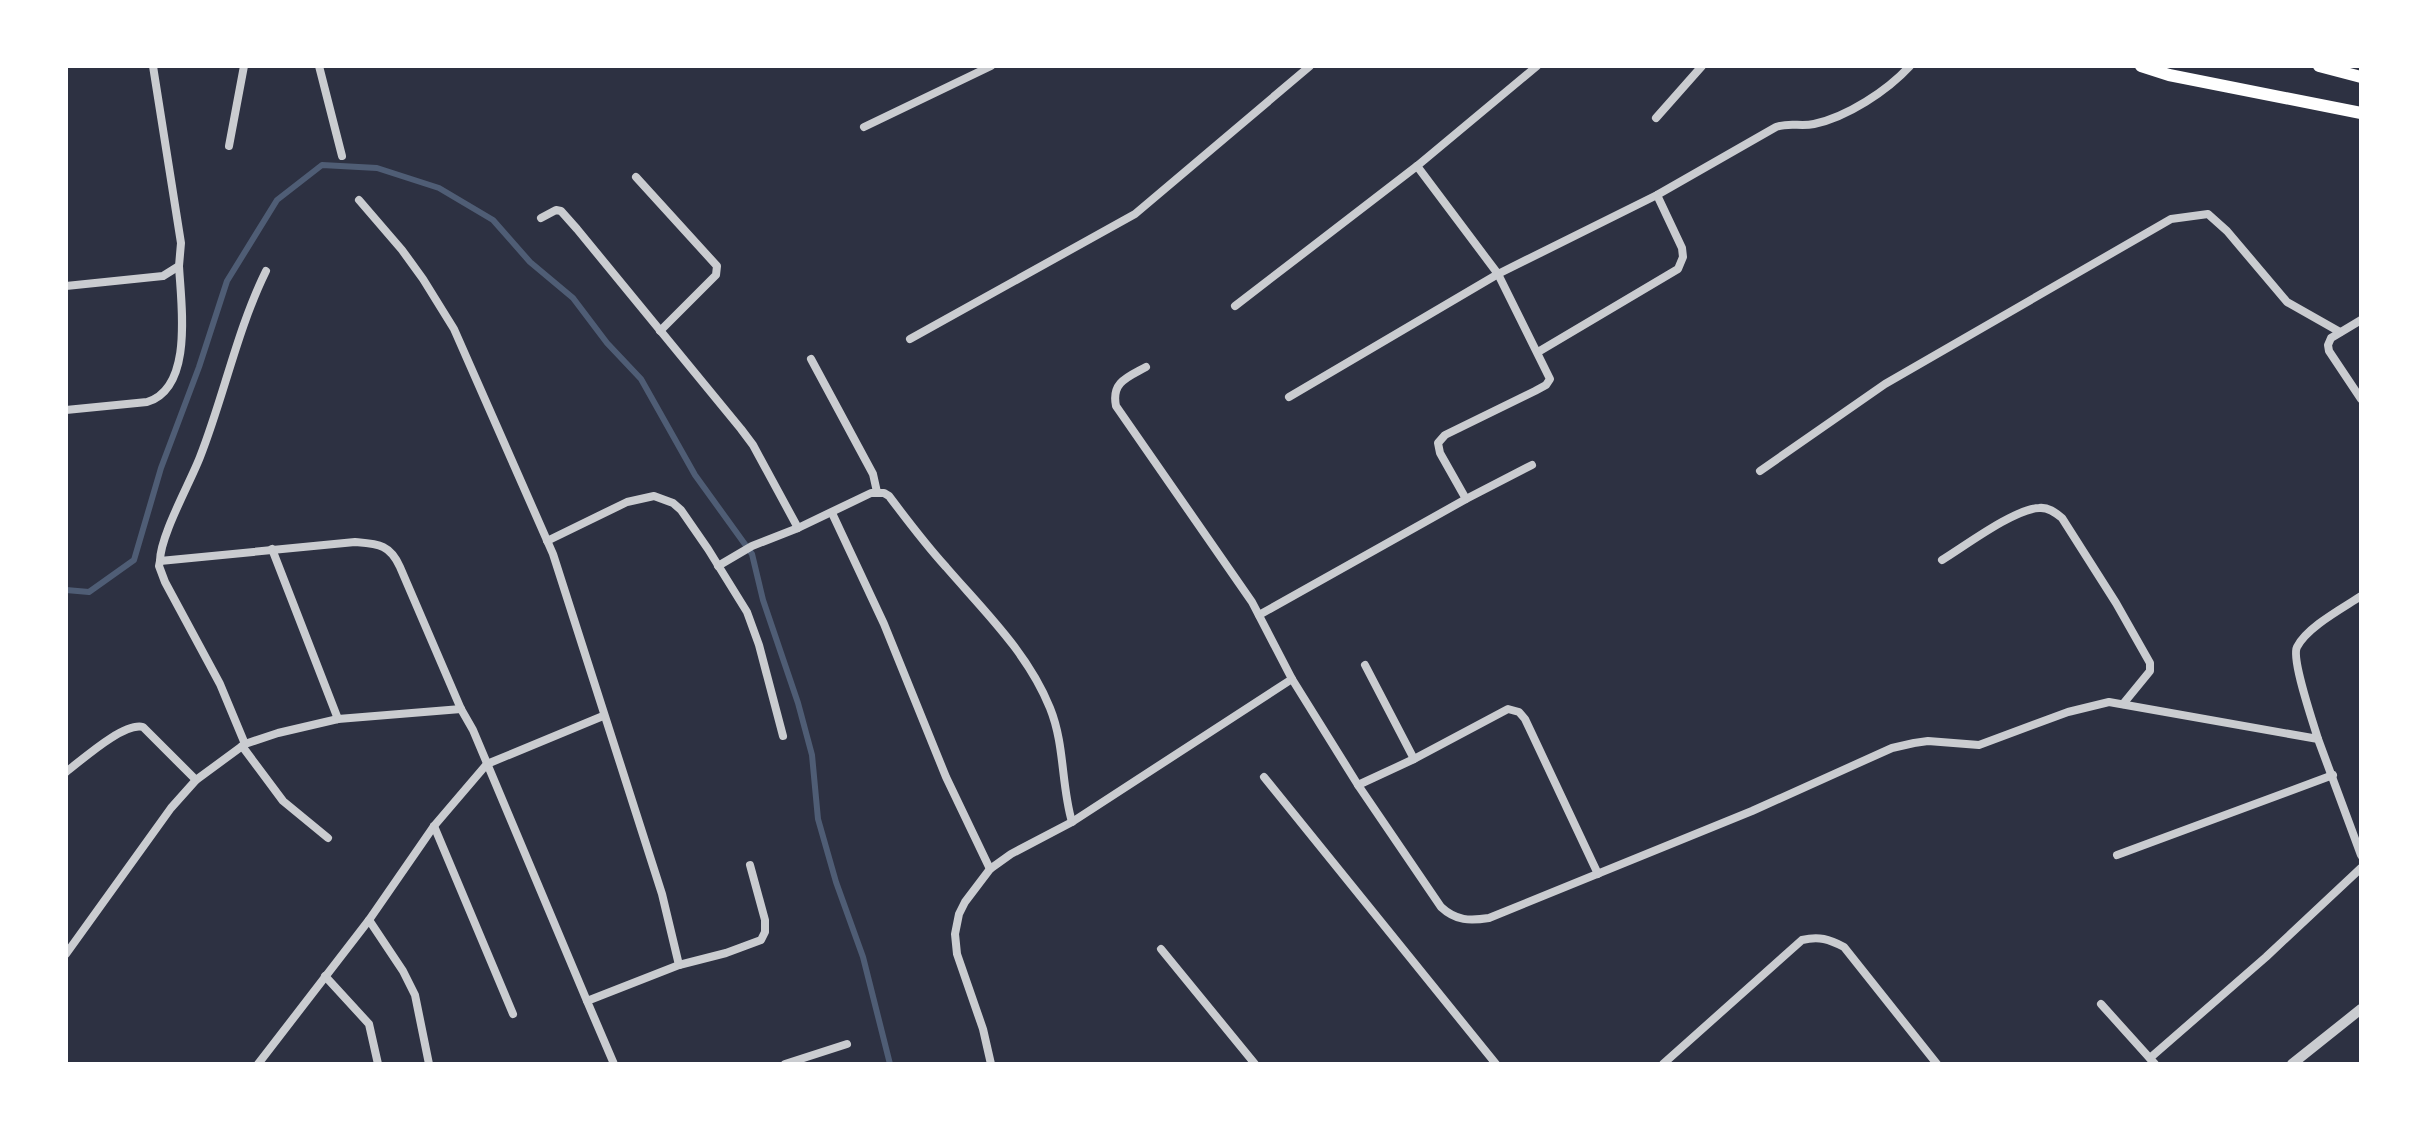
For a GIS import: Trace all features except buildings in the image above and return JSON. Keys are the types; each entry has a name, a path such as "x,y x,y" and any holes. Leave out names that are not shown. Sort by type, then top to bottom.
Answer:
{"main road":[{"path":"2141,66 2169,75 2361,113"},
{"path":"2319,66 2361,77"}],"street":[{"path":"66,410 158,399 172,382 179,359 183,333 179,266 181,243 153,66"},
{"path":"229,146 244,66"},
{"path":"319,66 342,156"},
{"path":"864,127 991,66"},
{"path":"910,339 1135,214 1310,66"},
{"path":"1235,306 1417,166 1537,66"},
{"path":"1656,118 1702,66"},
{"path":"1289,397 1498,274 1657,195 1776,127 1791,123 1818,123 1867,101 1895,82 1910,66"},
{"path":"1417,166 1498,274 1550,379 1546,385 1440,438 1440,453 1466,499"},
{"path":"636,177 717,266 716,275 660,331"},
{"path":"1538,352 1678,269 1683,257 1682,248 1657,195"},
{"path":"359,200 409,259 454,329 547,541 662,894 679,965"},
{"path":"541,218 556,210 564,213 753,445 798,528"},
{"path":"1760,471 1885,384 2171,219 2208,214 2227,231 2287,302 2340,332"},
{"path":"66,286 163,276 179,266"},
{"path":"266,271 251,302 200,457 164,542 159,566 220,684 243,745 283,801 328,838"},
{"path":"2361,320 2329,342 2329,351 2361,399"},
{"path":"811,359 873,474 877,492"},
{"path":"1146,367 1116,388 1116,406 1252,602 1292,679 1358,785 1441,907 1450,915 1470,921 1489,918 1752,811 1892,748 1928,741 1979,745 2068,712 2109,702 2318,739"},
{"path":"1259,615 1532,465"},
{"path":"722,564 752,546 877,492 889,496 1023,659 1051,709 1072,822"},
{"path":"547,541 627,502 654,496 673,503 722,564 747,612 783,736"},
{"path":"1942,560 2020,512 2040,507 2053,510 2062,518 2149,659 2150,671 2123,704"},
{"path":"832,513 884,624 946,777 990,869"},
{"path":"160,561 355,542 377,544 389,549 400,567 473,730 614,1064"},
{"path":"272,549 338,719"},
{"path":"2361,596 2309,632 2297,646 2296,660 2318,739 2361,855"},
{"path":"1365,665 1414,759"},
{"path":"991,1064 983,1029 957,954 955,934 965,902 990,869 1011,854 1072,822 1292,679"},
{"path":"66,952 171,808 196,780 243,745 338,719 461,709"},
{"path":"1358,785 1508,709 1519,712 1598,874"},
{"path":"258,1064 369,920 434,826 487,764 603,716"},
{"path":"66,772 125,729 137,725 143,727 196,780"},
{"path":"2117,855 2333,775"},
{"path":"1264,777 1496,1064"},
{"path":"434,826 513,1014"},
{"path":"587,1001 679,965 761,940 765,920 750,865"},
{"path":"2101,1004 2152,1061 2361,868"},
{"path":"369,920 415,995 429,1064"},
{"path":"1663,1064 1802,940 1814,937 1830,939 1844,947 1937,1064"},
{"path":"1161,949 1255,1064"},
{"path":"325,976 369,1024 378,1064"},
{"path":"2292,1064 2361,1009"},
{"path":"785,1064 847,1044"}],"waterway":[{"path":"66,590 89,592 134,560 161,468 227,281 277,200 322,165 377,168 439,188 493,220 530,262 573,298 607,343 641,379 695,475 752,554 763,600 812,755 818,819 836,882 863,957 890,1064"}]}
